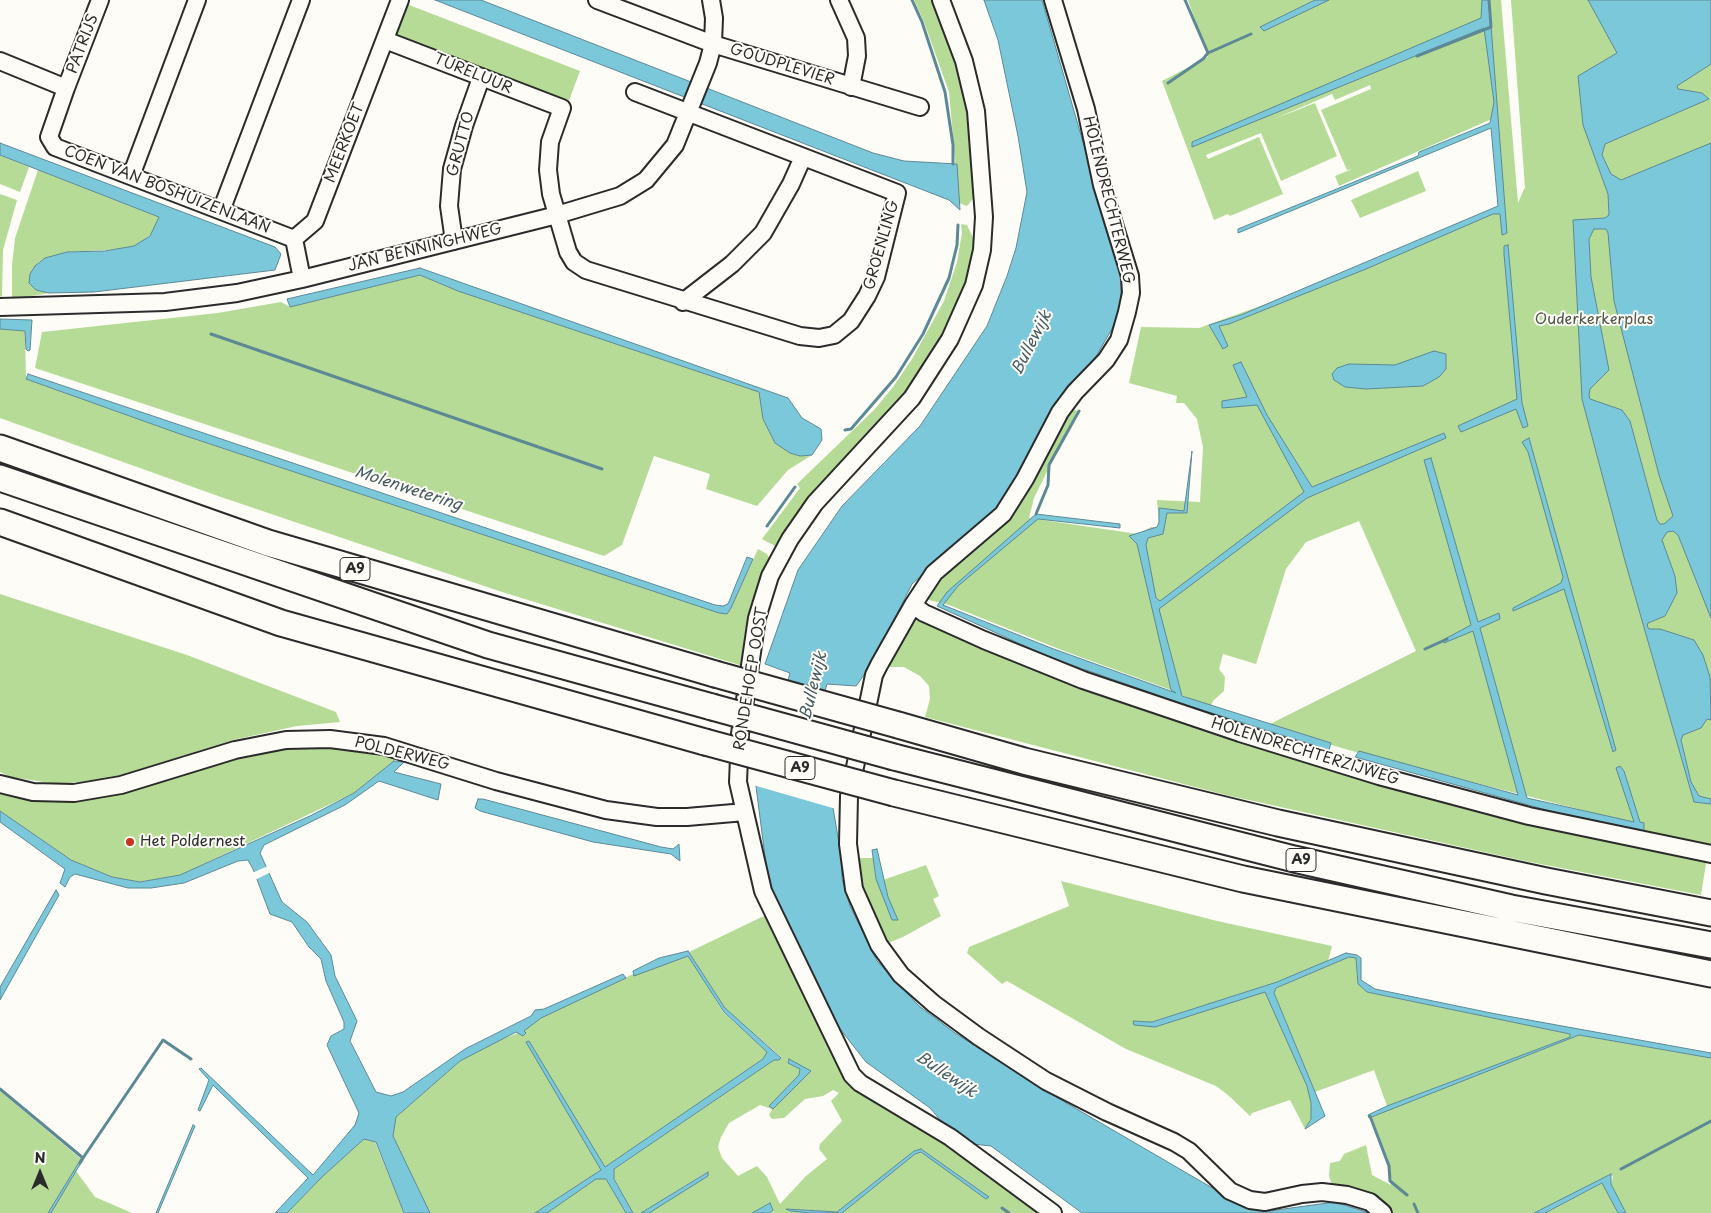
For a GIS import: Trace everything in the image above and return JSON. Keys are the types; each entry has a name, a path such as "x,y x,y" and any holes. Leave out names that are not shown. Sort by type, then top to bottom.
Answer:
{"highway":[{"name":"A9","path":"0,448 268,543 1024,762 1278,823 1527,877 1711,913"},
{"name":"A9","path":"0,478 488,645 894,757 1294,859 1511,908 1711,945"},
{"name":"A9","path":"0,522 281,622 705,742 894,793 1243,879 1711,974"}],"street":[{"name":"PATRIJS","path":"66,88 100,0"},
{"path":"131,176 197,0"},
{"name":"MEERKOET","path":"294,239 315,221 400,0"},
{"name":"JAN BENNINGHWEG","path":"0,307 165,302 237,293 302,279 557,215 620,196 646,180 676,146 702,81 713,44 714,18 711,0"},
{"name":"GOUDPLEVIER","path":"839,0 856,38 857,56 851,86"},
{"name":"RONDEHOEP OOST","path":"941,0 964,61 976,111 984,217 982,250 974,285 950,339 912,398 816,503 790,539 770,576 758,618 740,734 738,782 763,892 852,1075 860,1083 950,1137 1052,1213"},
{"name":"HOLENDRECHTERWEG","path":"1053,0 1086,109 1102,185 1128,267 1131,293 1127,312 1119,340 1106,360 1075,392 1060,412 1026,479 1003,514 934,574 913,605 874,675 852,776 847,824 854,889 879,945 901,975 934,1004 979,1037 1046,1081 1189,1151 1230,1191 1250,1200 1265,1202 1322,1192 1347,1195 1370,1202 1382,1213"},
{"name":"GOUDPLEVIER","path":"606,2 713,44 920,107"},
{"path":"221,211 299,5"},
{"name":"TURELUUR","path":"385,40 562,108"},
{"path":"0,61 66,88"},
{"name":"GRUTTO","path":"454,240 449,206 452,169 464,126 481,78"},
{"name":"COEN VAN BOSHUIZENLAAN","path":"66,88 49,137 54,147 294,239"},
{"name":"GROENLING","path":"562,108 550,142 548,170 551,194 568,252 574,262 586,270 683,302 810,338 834,335 851,321 868,296 876,276 897,193 803,157 690,110 635,92"},
{"path":"683,302 732,264 762,232 791,184 803,157"},
{"path":"294,239 302,279"},
{"name":"HOLENDRECHTERZIJWEG","path":"913,605 924,613 975,636 1083,680 1240,733 1379,776 1529,816 1711,854"},
{"name":"POLDERWEG","path":"0,784 33,792 74,793 121,785 235,750 286,740 330,739 384,746 496,781 606,810 677,817 745,812"}],"green space":[{"path":"914,0 935,0 972,110 977,194 967,206 959,203 949,92 924,22"},
{"path":"1188,0 1501,0 1518,203 1525,187 1511,0 1711,0 1711,855 1707,857 1701,895 1525,861 1226,795 925,717 930,699 929,686 920,676 904,667 884,667 915,617 922,618 1118,696 1594,832 1590,812 1366,755 1266,726 1416,651 1359,521 1306,542 1286,569 1256,664 1223,654 1219,669 1225,677 1224,691 1213,701 1210,708 1171,690 1064,651 949,605 925,599 933,582 998,524 1066,407 1077,411 1034,498 1029,518 1138,534 1151,527 1157,527 1159,523 1157,500 1200,502 1203,447 1197,419 1184,403 1176,403 1177,396 1129,383 1141,327 1199,328 1263,305 1501,208 1494,118 1339,186 1335,176 1352,169 1347,170 1321,110 1371,89 1370,85 1335,100 1332,94 1274,119 1315,103 1337,156 1281,181 1261,133 1206,155 1208,159 1259,137 1283,194 1230,216 1228,214 1214,220 1162,81 1208,57"},
{"path":"404,3 580,71 568,103 390,35"},
{"path":"0,155 29,167 20,192 0,184"},
{"path":"38,170 159,217 154,231 140,244 126,249 67,252 40,261 32,270 36,290 49,293 26,297 12,297 12,266 15,238"},
{"path":"1418,171 1426,191 1360,218 1351,200"},
{"path":"0,194 17,200 3,250 2,297 0,296"},
{"path":"961,224 967,225 977,246 973,269 945,336 907,393 781,544 775,546 762,539 800,488 797,484 874,410 912,359 944,301 957,262 962,233"},
{"path":"420,275 458,291 759,392 775,443 800,456 812,455 788,470 757,506 706,489 710,474 654,456 622,545 604,556 35,368 42,332 218,313 281,302 290,307"},
{"path":"0,329 25,331 26,379 180,434 719,613 727,614 731,608 758,549 767,554 771,561 746,667 502,592 221,497 0,418"},
{"path":"0,594 187,655 336,712 340,722 297,726 233,740 105,780 57,784 11,777 0,772"},
{"path":"314,744 394,754 394,761 354,793 180,875 140,882 112,877 71,860 0,811 0,789 46,798 252,751"},
{"path":"855,858 873,858 876,879 888,897 883,880 926,865 939,896 933,899 941,916 903,937 883,945 869,921"},
{"path":"1061,881 1217,921 1332,946 1328,961 1277,982 1152,1022 1133,1021 1155,1027 1265,991 1307,1086 1311,1103 1311,1119 1305,1129 1290,1100 1252,1113 1250,1116 1216,1086 1126,1049 1007,981 1002,984 967,953 969,947 1069,906"},
{"path":"768,914 842,1069 962,1152 1044,1213 842,1213 915,1154 921,1152 986,1199 988,1197 921,1149 914,1151 837,1212 787,1209 811,1213 769,1213 773,1210 769,1203 752,1213 649,1213 708,1176 707,1172 641,1213 633,1213 614,1178 613,1170 781,1057 725,1008 689,952","holes":["788,1063 811,1071 770,1106 799,1075 800,1069","833,1090 839,1093 831,1101 842,1121 820,1144 819,1149 827,1159 806,1176 780,1204 767,1177 757,1166 738,1176 722,1158 718,1147 729,1123 760,1105 772,1109 769,1115 772,1119 784,1118 805,1099 823,1096"]},
{"path":"688,955 723,1012 767,1052 763,1059 605,1167 527,1042 601,1170 535,1213 430,1213 393,1136 395,1118 460,1061 496,1041 524,1031 541,1018 633,974"},
{"path":"1349,957 1356,958 1358,984 1367,992 1570,1034 1570,1037 1387,1106 1374,1070 1315,1092 1274,993 1276,988"},
{"path":"1579,1035 1711,1058 1711,1213 1626,1213 1611,1184 1613,1177 1611,1174 1534,1213 1394,1213 1378,1201 1332,1185 1329,1176 1330,1163 1340,1161 1344,1154 1366,1145 1372,1175 1391,1185 1388,1160 1372,1118 1373,1116"},
{"path":"0,1091 81,1159 48,1213 0,1213"},
{"path":"364,1139 375,1142 404,1213 287,1213 323,1176"},
{"path":"76,1171 95,1197 132,1213 51,1213"},
{"path":"596,1179 606,1179 626,1213 547,1213"},
{"path":"1603,1183 1618,1213 1545,1213"}],"water":[{"path":"435,0 481,0 873,153 904,161 957,164 960,210 949,200"},
{"name":"Bullewijk","path":"984,0 1042,0 1117,260 1121,283 1121,305 1112,329 1095,358 1072,383 1011,490 996,508 912,584 872,664 856,686 827,684 820,709 825,713 804,782 830,790 841,855 842,879 850,906 877,961 919,1006 955,1033 1063,1101 1233,1200 1269,1211 1335,1202 1369,1213 1082,1213 991,1146 973,1144 942,1122 930,1108 866,1062 837,1025 774,897 767,872 754,771 764,771 790,673 765,664 798,570 842,506 920,426 987,326 1016,248 1027,192 1018,136 998,40"},
{"path":"1315,0 1329,0 1264,31 1260,27"},
{"path":"1482,0 1489,0 1507,233 1502,235 1500,214 1493,214 1366,269 1229,324 1219,326 1228,346 1223,349 1209,325 1241,315 1498,206 1491,128 1238,233 1238,229 1418,156 1419,152 1490,123 1494,102 1484,28 1192,147 1192,142 1481,18"},
{"name":"Ouderkerkerplas","path":"1588,0 1711,0 1711,64 1677,86 1678,89 1702,93 1709,99 1605,144 1602,155 1611,174 1621,180 1711,143 1711,618 1678,535 1673,531 1667,532 1662,540 1675,576 1677,593 1665,616 1648,623 1647,626 1649,629 1660,629 1694,640 1703,655 1710,677 1711,720 1707,719 1701,728 1683,735 1681,740 1691,782 1699,796 1711,799 1711,804 1694,802 1625,561 1582,399 1573,220 1605,218 1609,215 1608,194 1583,125 1578,76 1617,53","holes":["1594,229 1606,229 1608,233 1614,301 1659,475 1673,516 1664,524 1660,524 1657,520 1630,421 1622,410 1590,399 1589,395 1590,389 1609,370 1591,277 1589,239"]},
{"path":"0,143 275,247 281,254 275,270 94,292 49,293 36,290 29,283 30,274 35,266 45,258 67,252 105,251 134,246 150,236 159,217 0,155"},
{"path":"1508,245 1522,403 1528,426 1523,428 1516,409 1461,432 1458,426 1517,399 1504,254 1504,246"},
{"path":"420,268 788,398 802,418 821,429 822,440 812,455 800,456 790,453 775,443 763,419 759,392 458,291 420,275 290,307 287,299"},
{"path":"0,319 32,320 30,350 26,349 25,331 0,329"},
{"path":"1434,351 1446,354 1446,369 1439,377 1423,386 1366,389 1345,387 1334,380 1332,374 1337,368 1349,364 1395,365"},
{"path":"1241,362 1267,415 1312,487 1444,433 1446,438 1307,498 1159,609 1182,696 1331,743 1329,750 1180,703 1049,657 937,606 947,592 1036,514 1120,524 1120,528 1038,519 958,586 943,605 1051,648 1176,693 1171,690 1137,544 1129,536 1157,527 1159,508 1184,511 1192,451 1187,513 1167,513 1163,534 1148,538 1146,545 1156,598 1160,601 1304,492 1257,405 1222,408 1222,401 1247,397 1233,365"},
{"path":"28,374 715,605 723,606 728,604 747,557 753,559 731,608 727,614 719,613 180,434 26,379"},
{"path":"1529,438 1616,750 1613,752 1564,589 1513,611 1513,608 1561,583 1563,577 1528,452 1522,442"},
{"path":"1431,458 1478,622 1499,613 1500,619 1480,628 1527,798 1634,822 1616,768 1620,766 1624,771 1640,822 1644,823 1644,831 1550,811 1355,757 1359,751 1518,795 1473,631 1444,643 1443,640 1471,625 1424,460"},
{"path":"394,761 404,762 394,772 441,784 438,800 379,781 345,805 264,845 260,853 282,902 307,922 331,955 335,976 357,1021 350,1041 376,1092 391,1096 403,1092 465,1049 531,1016 535,1010 544,1009 623,974 626,978 541,1018 524,1031 526,1033 523,1036 516,1032 460,1061 396,1117 393,1136 430,1213 404,1213 376,1142 364,1139 323,1176 287,1213 275,1213 308,1178 213,1085 200,1111 198,1110 209,1080 199,1069 201,1068 313,1175 355,1125 359,1113 327,1045 331,1036 344,1029 344,1022 326,981 321,959 309,947 292,922 270,914 248,860 238,861 184,883 151,888 128,888 75,874 70,877 65,887 60,883 65,869 0,822 0,811 71,860 112,877 140,882 180,875 312,815 354,793"},
{"path":"478,799 661,847 673,849 679,844 680,861 671,854 593,842 480,811 475,808"},
{"path":"877,849 888,897 898,920 892,920 876,879 872,850"},
{"path":"56,890 59,895 0,1000 0,987"},
{"path":"688,951 725,1008 781,1058 774,1060 614,1169 614,1179 633,1213 626,1213 606,1179 596,1179 547,1213 535,1213 601,1170 526,1042 529,1041 605,1167 763,1059 767,1052 724,1012 688,956 634,976 633,971 659,958"},
{"path":"1346,953 1357,955 1361,958 1361,980 1375,989 1496,1014 1711,1053 1711,1058 1579,1035 1369,1118 1368,1115 1387,1106 1570,1037 1570,1034 1367,992 1358,984 1356,958 1349,957 1276,988 1274,993 1325,1116 1305,1129 1311,1119 1311,1103 1307,1086 1265,992 1155,1027 1134,1025 1133,1021 1152,1022 1277,982"},
{"path":"789,1059 811,1071 773,1109 769,1106 799,1075 800,1069 788,1063"},
{"path":"193,1125 195,1126 158,1213 156,1213"},
{"path":"921,1149 989,1197 986,1199 921,1152 915,1154 842,1213 811,1213 786,1209 837,1212 914,1151"},
{"path":"81,1159 83,1160 51,1213 48,1213"},
{"path":"708,1172 708,1176 649,1213 641,1213"},
{"path":"1611,1174 1611,1184 1626,1213 1618,1213 1602,1183 1545,1213 1534,1213"},
{"path":"770,1203 773,1210 769,1213 752,1213"}],"pier":[{"path":"786,680 827,691 822,708 828,713 818,745 772,732"},
{"path":"770,737 816,750 807,780 832,788 836,809 753,785 752,770 762,769"},
{"path":"268,866 271,872 255,880 252,873"}],"waterway":[{"path":"912,0 922,22 945,92 953,145 953,164"},
{"path":"1185,0 1208,53"},
{"path":"1417,56 1491,27 1489,0"},
{"path":"1168,83 1203,59 1208,53 1251,34"},
{"path":"845,430 851,429 896,377 923,334 949,278 957,245 958,225"},
{"path":"211,334 602,469"},
{"path":"1036,514 1048,485 1049,465 1079,411"},
{"path":"767,526 795,487"},
{"path":"1425,649 1447,639"},
{"path":"83,1158 163,1040 191,1059"},
{"path":"0,1089 83,1158 80,1163"},
{"path":"1370,1116 1389,1166 1390,1181 1407,1195"},
{"path":"1621,1169 1711,1121"},
{"path":"1414,1204 1418,1213"},
{"path":"1002,1208 1009,1213"}],"place":[{"name":"Het Poldernest","path":"130,842"}],"water label":[{"name":"Molenwetering","path":"408,489"}]}
